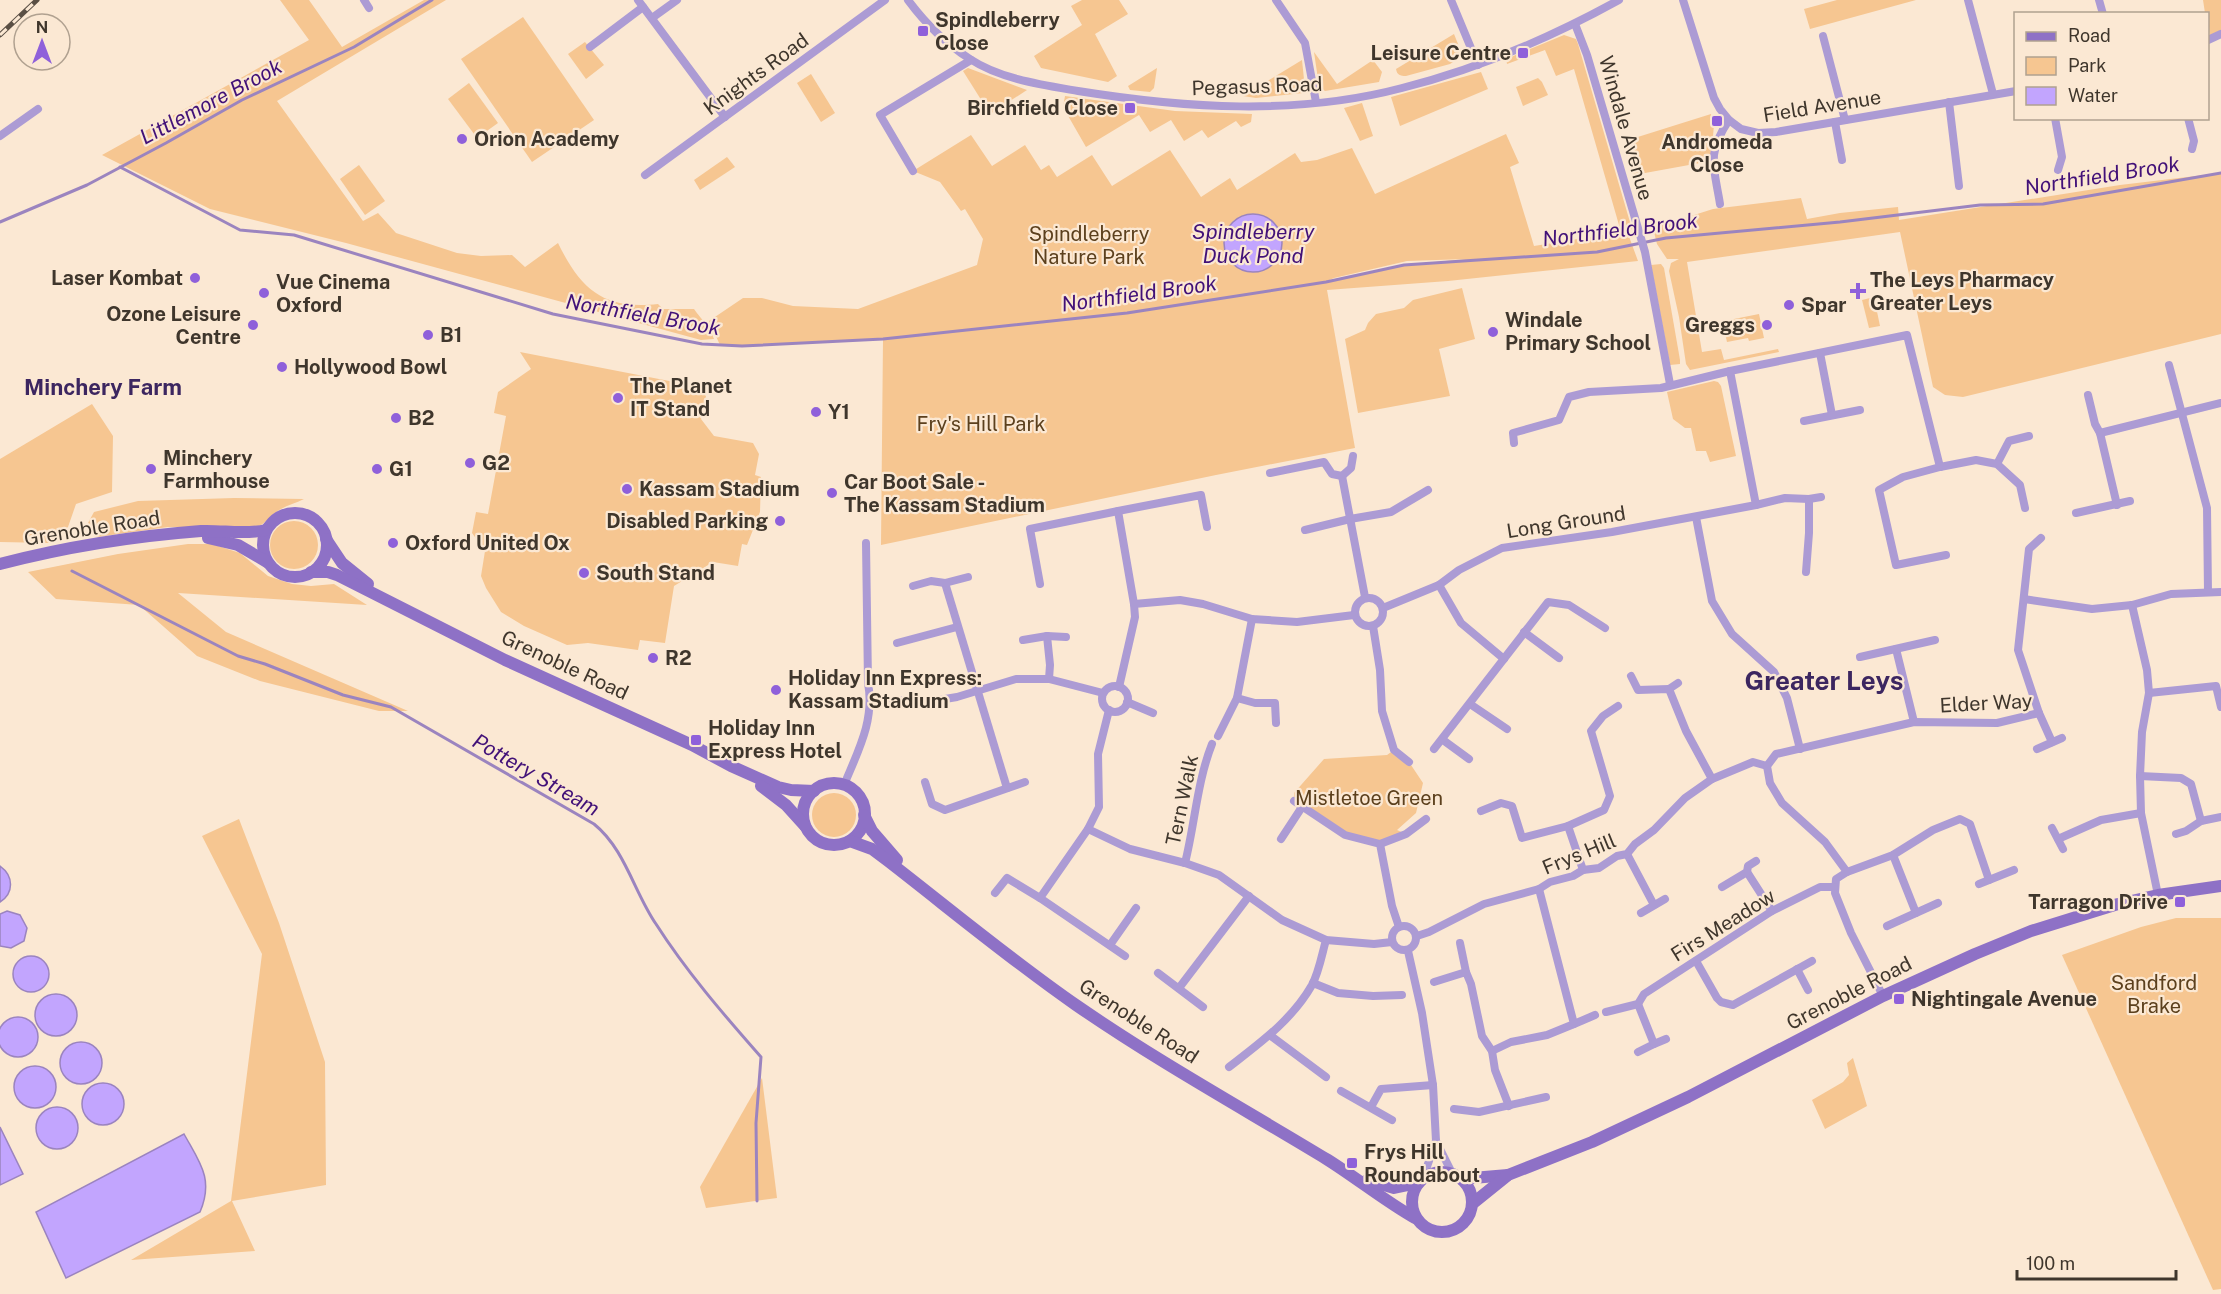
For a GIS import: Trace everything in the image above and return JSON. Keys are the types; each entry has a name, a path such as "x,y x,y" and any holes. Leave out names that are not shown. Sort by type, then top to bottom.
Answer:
{"street":[{"path":"652,18 677,0"},
{"name":"Knights Road","path":"645,175 885,0"},
{"name":"Pegasus Road","path":"908,0 924,22 971,60 997,72 1049,86 1159,103 1230,107 1316,102 1400,89 1478,65 1539,41 1619,0"},
{"path":"1276,0 1305,43 1316,102"},
{"path":"1451,0 1478,65"},
{"path":"1683,0 1714,98 1729,120 1718,137 1714,150 1713,162 1720,204"},
{"path":"1968,0 1993,94"},
{"path":"590,47 640,3 725,117"},
{"name":"Windale Avenue","path":"1575,24 1587,55 1644,249 1670,384"},
{"path":"1823,36 1845,120"},
{"path":"914,171 880,115 971,60"},
{"name":"Field Avenue","path":"1729,120 1741,129 1758,133 2014,91"},
{"path":"1949,102 1959,186"},
{"path":"0,136 38,110"},
{"path":"2055,120 2062,158 2058,170"},
{"path":"2189,120 2194,141 2192,149"},
{"path":"1835,122 1842,160"},
{"path":"1514,443 1513,433 1559,420 1569,397 1589,392 1661,388 1730,371 1907,335 1940,467"},
{"path":"1820,353 1832,416"},
{"path":"2169,365 2207,508 2208,592"},
{"path":"1730,371 1756,505"},
{"path":"2088,395 2095,424 2100,433 2116,505"},
{"path":"2100,433 2221,403"},
{"path":"1804,422 1860,410"},
{"path":"1997,464 2009,441 2029,436"},
{"path":"1342,476 1350,468 1353,456"},
{"path":"1946,555 1896,565 1879,490 1904,477 1976,460 1997,464 2020,484 2025,508"},
{"path":"1270,473 1324,462 1332,474 1342,476"},
{"path":"1342,476 1365,597"},
{"path":"1305,530 1391,512 1428,490"},
{"path":"1040,584 1030,529 1201,495 1208,527"},
{"path":"1821,497 1785,498 1696,517 1712,601 1732,634 1774,672 1787,698 1800,749 1776,754 1767,766 1770,783 1782,803 1825,842 1847,872"},
{"path":"1806,572 1809,499"},
{"path":"2076,513 2130,501"},
{"path":"1118,512 1135,617 1119,687"},
{"path":"300,514 309,516 320,524 326,539 323,560 311,572 291,576 279,572 267,562 263,549 266,530 281,517 300,514"},
{"name":"Long Ground","path":"1383,608 1439,585 1459,570 1502,548 1696,517"},
{"name":"Grenoble Road","path":"4,562 117,541 203,531 250,534 266,530"},
{"name":"Grenoble Road","path":"179,534 238,545 267,562"},
{"path":"2039,713 2018,650 2029,549 2042,538"},
{"name":"Grenoble Road","path":"326,539 342,563 384,597"},
{"path":"844,785 867,731 871,700 868,683 866,543"},
{"name":"Grenoble Road","path":"311,572 328,572 337,575 505,660 692,745 778,787 814,791"},
{"path":"913,586 931,582 945,584 968,577"},
{"path":"945,584 1007,788"},
{"path":"1439,585 1461,623 1504,659"},
{"path":"2024,599 2092,609 2132,605 2171,594 2221,592"},
{"path":"1365,597 1375,598 1383,608 1382,618 1373,626 1363,625 1354,615 1356,605 1365,597"},
{"path":"1134,604 1180,600 1203,604 1252,619 1297,622 1354,615"},
{"path":"1434,749 1546,601 1569,605 1605,628"},
{"path":"2132,605 2147,670 2149,693 2142,732 2141,813 2158,895"},
{"name":"Tern Walk","path":"1218,736 1237,698 1252,619"},
{"path":"1373,626 1380,670 1382,711 1394,750 1409,762"},
{"path":"897,643 957,627"},
{"path":"1524,632 1558,658"},
{"path":"1047,636 1049,679"},
{"path":"1023,640 1047,636 1066,637"},
{"path":"1860,657 1935,640"},
{"path":"1896,649 1914,722"},
{"path":"1631,676 1638,690 1669,689 1678,683"},
{"path":"871,700 933,700 957,697 1016,679 1049,679 1103,693"},
{"path":"2149,693 2217,686 2221,707"},
{"path":"1111,687 1119,687 1126,693 1127,702 1119,711 1109,710 1103,703 1103,693 1111,687"},
{"path":"1669,689 1686,731 1712,779"},
{"path":"1237,698 1255,702 1275,702 1276,723"},
{"path":"1127,702 1153,713"},
{"path":"1470,704 1507,729"},
{"path":"1482,811 1501,804 1512,806 1522,837 1568,826 1604,810 1610,796 1591,731 1603,716 1618,705"},
{"path":"1040,898 1088,829 1099,807 1098,754 1109,710"},
{"name":"Elder Way","path":"1800,749 1914,722 1997,723 2039,713 2052,742"},
{"path":"2037,749 2062,738"},
{"path":"1443,740 1469,759"},
{"name":"Tern Walk","path":"1185,863 1194,828 1198,792 1212,744"},
{"name":"Frys Hill","path":"1417,936 1484,904 1539,889 1550,882 1573,876 1582,870 1599,868 1617,856 1628,854 1635,844 1654,830 1685,798 1712,779 1753,762 1767,766"},
{"name":"Grenoble Road","path":"731,766 774,794 806,827"},
{"path":"2140,776 2181,778 2191,784 2201,820"},
{"path":"925,782 932,804 945,810 1025,782"},
{"path":"827,784 844,785 860,798 864,815 862,828 850,841 840,845 824,844 814,838 806,827 805,804 814,791 827,784"},
{"path":"1294,801 1345,835 1380,844 1406,834 1426,819"},
{"path":"1281,839 1302,807"},
{"path":"2058,839 2101,820 2141,813"},
{"name":"Grenoble Road","path":"864,815 872,831 920,886"},
{"path":"2176,834 2186,831 2201,820 2221,817"},
{"path":"1883,996 1851,933 1834,887 1836,879 1847,872 1893,855 1933,830 1960,819 1970,824 1989,879"},
{"path":"1568,826 1582,870"},
{"path":"2052,828 2063,849"},
{"path":"1088,829 1130,849 1219,874 1282,920 1326,940 1374,944 1392,942"},
{"name":"Grenoble Road","path":"850,841 872,849 999,949 1078,1006 1183,1073 1350,1173 1415,1218"},
{"path":"1380,844 1392,906 1399,927"},
{"path":"1628,854 1654,905"},
{"path":"1893,855 1916,913"},
{"path":"1756,861 1748,866 1747,872 1772,911"},
{"path":"1979,884 2014,870"},
{"path":"1722,887 1747,872"},
{"path":"995,893 1007,878 1125,956"},
{"name":"Grenoble Road","path":"1472,1204 1508,1175 1592,1142 1677,1102 1883,996 1975,954 2031,931 2091,911 2158,895 2221,886"},
{"name":"Firs Meadow","path":"1606,1012 1638,1004 1644,994 1772,911 1820,887 1834,887"},
{"path":"1539,889 1574,1024"},
{"path":"1179,988 1249,896"},
{"path":"1641,913 1665,899"},
{"path":"1887,926 1938,903"},
{"path":"1110,945 1136,908"},
{"path":"1399,927 1409,927 1417,936 1416,944 1408,951 1399,950 1392,942 1393,933 1399,927"},
{"path":"1228,1067 1271,1036 1295,1010 1313,983 1326,940"},
{"path":"1460,943 1482,1036 1492,1051 1495,1070 1509,1106"},
{"path":"1408,951 1422,1013 1432,1085 1436,1141 1413,1192 1411,1202 1415,1218 1422,1226 1433,1232 1446,1233 1465,1222 1472,1204 1468,1187 1457,1176 1436,1141"},
{"path":"1696,961 1717,998 1721,1002 1733,1005 1812,961"},
{"path":"1797,969 1808,990"},
{"path":"1434,982 1466,972"},
{"path":"1158,973 1203,1007"},
{"path":"1313,983 1338,993 1373,996 1402,995"},
{"path":"1638,1004 1654,1044"},
{"path":"1492,1051 1510,1042 1547,1035 1595,1015"},
{"path":"1271,1036 1326,1077"},
{"path":"1638,1052 1666,1039"},
{"path":"1371,1107 1381,1089 1432,1085"},
{"path":"1341,1091 1392,1120"},
{"path":"1454,1109 1479,1112 1546,1097"},
{"path":"1420,1180 1441,1171 1457,1176"},
{"name":"Grenoble Road","path":"1350,1173 1378,1185 1394,1188 1420,1180"},
{"name":"Grenoble Road","path":"1457,1176 1508,1175"}],"green space":[{"path":"280,0 309,0 342,47 424,0 446,0 277,101 363,221 378,213 396,233 457,253 481,256 512,255 525,267 558,243 576,273 596,293 623,304 658,304 663,309 694,309 714,339 701,340 346,243 210,209 102,155 309,40"},
{"path":"1082,0 1119,0 1128,14 1095,34 1117,76 1108,82 1041,68 1034,56 1082,25 1071,6"},
{"path":"1837,0 1916,0 1810,29 1804,9"},
{"path":"2203,0 2221,0 2221,34 2210,39 2209,12 2205,12"},
{"path":"523,17 594,120 532,162 461,59"},
{"path":"1454,34 1460,49 1459,58 1450,64 1406,76 1397,73 1396,69"},
{"path":"1564,35 1576,39 1632,229 1627,231 1638,261 1448,281 1327,290 1355,448 881,545 883,339 720,345 709,321 743,298 762,298 793,306 858,309 977,265 983,239 965,209 961,211 940,182 913,171 971,135 992,166 1025,145 1041,170 1049,165 1057,177 1092,155 1112,186 1170,150 1201,197 1230,178 1237,190 1295,153 1301,162 1317,160 1352,148 1375,194 1506,134 1519,163 1510,167 1534,246 1621,232 1574,69 1556,76 1545,50 1507,64 1506,59","holes":["1466,259 1404,265 1325,282 1407,261"]},
{"path":"585,42 604,65 586,79 568,54"},
{"path":"1314,52 1337,84 1373,60 1382,72 1379,82 1325,91 1319,86"},
{"path":"1302,60 1305,89 1303,93 1256,98 1243,96"},
{"path":"968,68 1027,90 990,114 963,71"},
{"path":"1157,68 1154,88 1150,92 1130,90 1128,86"},
{"path":"1481,72 1488,89 1400,126 1391,97"},
{"path":"811,74 835,113 821,122 797,83"},
{"path":"1538,78 1548,95 1523,106 1516,87"},
{"path":"469,83 498,123 477,138 448,99"},
{"path":"1065,96 1175,111 1252,114 1251,122 1241,127 1236,121 1208,138 1202,130 1184,141 1171,120 1150,132 1139,115 1086,147 1063,107"},
{"path":"1362,103 1373,136 1360,141 1344,108"},
{"path":"1711,114 1714,124 1711,161 1634,175 1625,141"},
{"path":"727,157 735,167 700,190 694,180"},
{"path":"359,165 385,201 365,215 340,179"},
{"path":"2221,173 2221,334 1963,397 1945,395 1933,387 1900,232 1687,262 1702,352 1721,349 1724,360 1778,349 1779,352 1690,370 1686,364 1669,271 1671,263 1679,259 1667,259 1657,244 1653,228 1713,209 1801,198 1807,219 1898,207 1899,220 2120,185"},
{"path":"1661,264 1664,268 1680,364 1670,365 1651,265"},
{"path":"1462,288 1475,339 1439,349 1450,396 1358,413 1345,339 1365,330 1376,314 1404,308 1413,300"},
{"path":"1874,297 1880,326 1869,328 1862,300"},
{"path":"1759,314 1764,338 1727,342 1723,325 1719,322"},
{"name":"Kassam Stadium","path":"520,352 695,386 706,396 701,419 714,436 753,443 759,454 755,475 761,477 760,512 747,545 742,544 738,566 713,562 674,586 665,643 640,640 638,650 588,643 567,645 524,626 501,612 486,588 481,576 485,551 472,533 476,512 488,514 506,416 494,413 498,392 531,369"},
{"path":"1714,381 1721,386 1736,456 1710,462 1706,451 1696,451 1691,428 1685,428 1673,419 1667,392"},
{"path":"92,404 113,436 112,492 76,504 68,527 49,543 0,542 0,459"},
{"path":"234,498 304,499 286,506 257,527 168,527 97,537 92,534 88,523 94,512 138,501"},
{"path":"294,521 311,528 318,545 311,562 294,569 277,562 270,545 277,528"},
{"path":"188,544 212,544 240,553 268,576 292,584 311,586 334,584 367,605 178,593 226,632 408,711 379,711 260,681 197,656 139,605 56,599 28,572 118,554"},
{"name":"Mistletoe Green","path":"1394,750 1409,762 1423,783 1416,813 1397,830 1406,834 1380,844 1345,835 1294,801 1294,793 1324,759 1387,755"},
{"path":"834,793 849,800 856,815 849,830 834,837 819,830 812,815 819,800"},
{"path":"239,819 279,923 325,1062 326,1185 232,1201 255,1251 131,1260 231,1201 262,954 202,836"},
{"name":"Sandford Brake","path":"2176,918 2221,918 2221,1289 2213,1290 2062,955 2141,927"},
{"path":"1853,1058 1867,1106 1825,1129 1812,1100 1843,1082 1849,1075 1847,1063"},
{"path":"762,1078 777,1198 706,1208 700,1187"}],"water":[{"name":"Spindleberry Duck Pond","path":"1253,214 1264,216 1277,227 1282,243 1280,254 1269,267 1253,272 1242,270 1229,259 1224,243 1226,232 1237,219"},
{"path":"0,866 10,879 10,889 0,902"},
{"path":"7,911 20,915 27,928 24,941 11,948 0,946 0,914"},
{"path":"31,956 44,961 49,974 44,987 31,992 18,987 13,974 18,961"},
{"path":"56,994 71,1000 77,1015 71,1030 56,1036 41,1030 35,1015 41,1000"},
{"path":"10,1018 26,1018 37,1029 37,1045 26,1056 10,1056 -1,1045 -1,1029"},
{"path":"81,1042 96,1048 102,1063 96,1078 81,1084 66,1078 60,1063 66,1048"},
{"path":"35,1066 50,1072 56,1087 50,1102 35,1108 20,1102 14,1087 20,1072"},
{"path":"103,1083 118,1089 124,1104 118,1119 103,1125 88,1119 82,1104 88,1089"},
{"path":"57,1107 72,1113 78,1128 72,1143 57,1149 42,1143 36,1128 42,1113"},
{"path":"0,1127 23,1174 0,1185"},
{"path":"184,1134 200,1163 205,1180 206,1190 200,1212 66,1278 36,1212"}],"waterway":[{"name":"Littlemore Brook","path":"0,222 87,185 242,100 354,47 432,0"},
{"name":"Northfield Brook","path":"120,167 240,230 294,235 553,314 702,344 742,346 883,339 1127,313 1326,282 1404,265 1597,252 1666,238 1840,222 1980,205 2043,204 2221,173"},
{"name":"Pottery Stream","path":"72,571 238,656 265,664 343,695 391,707 594,824 605,834 621,858 648,912 680,959 761,1057 756,1123 757,1201"}],"railway":[{"path":"0,35 37,0"}],"place":[{"name":"Spindleberry Close","path":"923,31"},
{"name":"Leisure Centre","path":"1523,53"},
{"name":"Birchfield Close","path":"1130,108"},
{"name":"Andromeda Close","path":"1717,121"},
{"name":"Orion Academy","path":"462,139"},
{"name":"Laser Kombat","path":"195,278"},
{"name":"The Leys Pharmacy Greater Leys","path":"1858,291"},
{"name":"Vue Cinema Oxford","path":"264,293"},
{"name":"Spar","path":"1789,305"},
{"name":"Ozone Leisure Centre","path":"253,325"},
{"name":"Greggs","path":"1767,325"},
{"name":"Windale Primary School","path":"1493,332"},
{"name":"B1","path":"428,335"},
{"name":"Hollywood Bowl","path":"282,367"},
{"name":"The Planet IT Stand","path":"618,398"},
{"name":"Y1","path":"816,412"},
{"name":"B2","path":"396,418"},
{"name":"G2","path":"470,463"},
{"name":"Minchery Farmhouse","path":"151,469"},
{"name":"G1","path":"377,469"},
{"name":"Kassam Stadium","path":"627,489"},
{"name":"Car Boot Sale - The Kassam Stadium","path":"832,493"},
{"name":"Disabled Parking","path":"780,521"},
{"name":"Oxford United Ox","path":"393,543"},
{"name":"South Stand","path":"584,573"},
{"name":"R2","path":"653,658"},
{"name":"Holiday Inn Express: Kassam Stadium","path":"776,690"},
{"name":"Holiday Inn Express Hotel","path":"696,740"},
{"name":"Tarragon Drive","path":"2180,902"},
{"name":"Nightingale Avenue","path":"1899,999"},
{"name":"Frys Hill Roundabout","path":"1352,1163"}],"district":[{"name":"Minchery Farm","path":"103,387"},
{"name":"Greater Leys","path":"1824,681"}],"park label":[{"name":"Spindleberry Nature Park","path":"1089,246"},
{"name":"Fry's Hill Park","path":"981,424"}]}
